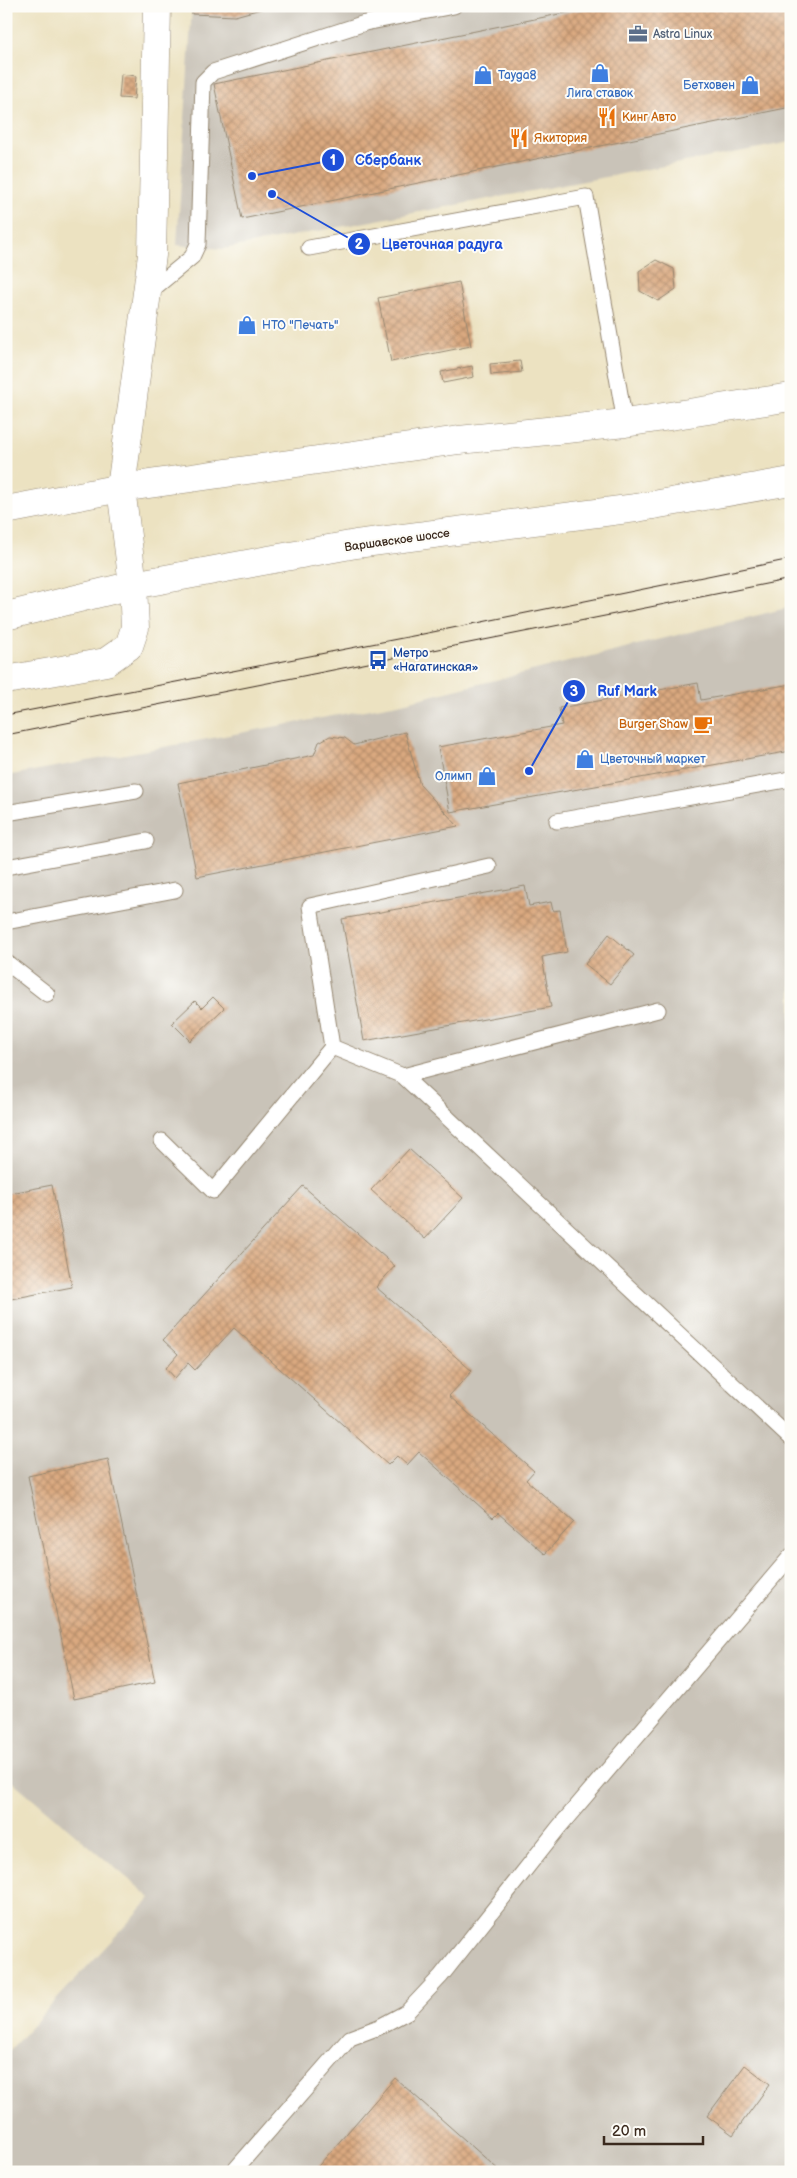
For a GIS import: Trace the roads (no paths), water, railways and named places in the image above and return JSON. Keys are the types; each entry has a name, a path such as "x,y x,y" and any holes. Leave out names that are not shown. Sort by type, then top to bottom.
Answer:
{"main road":[{"path":"6,680 106,662 129,646 135,628 133,585 121,488 152,255 157,6"},
{"path":"6,510 121,488 459,440 625,423 791,397"},
{"name":"Варшавское шоссе","path":"6,616 133,585 356,544 636,508 791,481"}],"lane":[{"path":"146,295 192,257 198,244 204,82 213,72 365,23 454,6"},
{"path":"309,248 586,197 608,337 625,423"},
{"path":"557,820 791,779"},
{"path":"6,813 136,790"},
{"path":"6,867 146,841"},
{"path":"162,1141 213,1191 332,1047 310,906 489,866"},
{"path":"6,922 175,890"},
{"path":"6,962 47,994"},
{"path":"403,1076 658,1010"},
{"path":"332,1047 403,1076 791,1439"},
{"path":"232,2172 350,2038 379,2027 407,2012 441,1976 559,1827 791,1556"}],"tram line":[{"path":"6,715 423,634 791,559"},
{"path":"6,735 791,579"}],"place":[{"name":"Astra Linux","path":"638,34"},
{"name":"Лига ставок","path":"600,73"},
{"name":"Tayga8","path":"483,75"},
{"name":"Бетховен","path":"750,85"},
{"name":"Кинг Авто","path":"607,117"},
{"name":"Якитория","path":"519,138"},
{"name":"Сбербанк","path":"252,176"},
{"name":"Цветочная радуга","path":"272,194"},
{"name":"НТО \"Печать\"","path":"247,325"},
{"name":"Метро «Нагатинская»","path":"378,660"},
{"name":"Burger Shaw","path":"703,724"},
{"name":"Цветочный маркет","path":"585,759"},
{"name":"Ruf Mark","path":"529,771"},
{"name":"Олимп","path":"487,776"}]}
